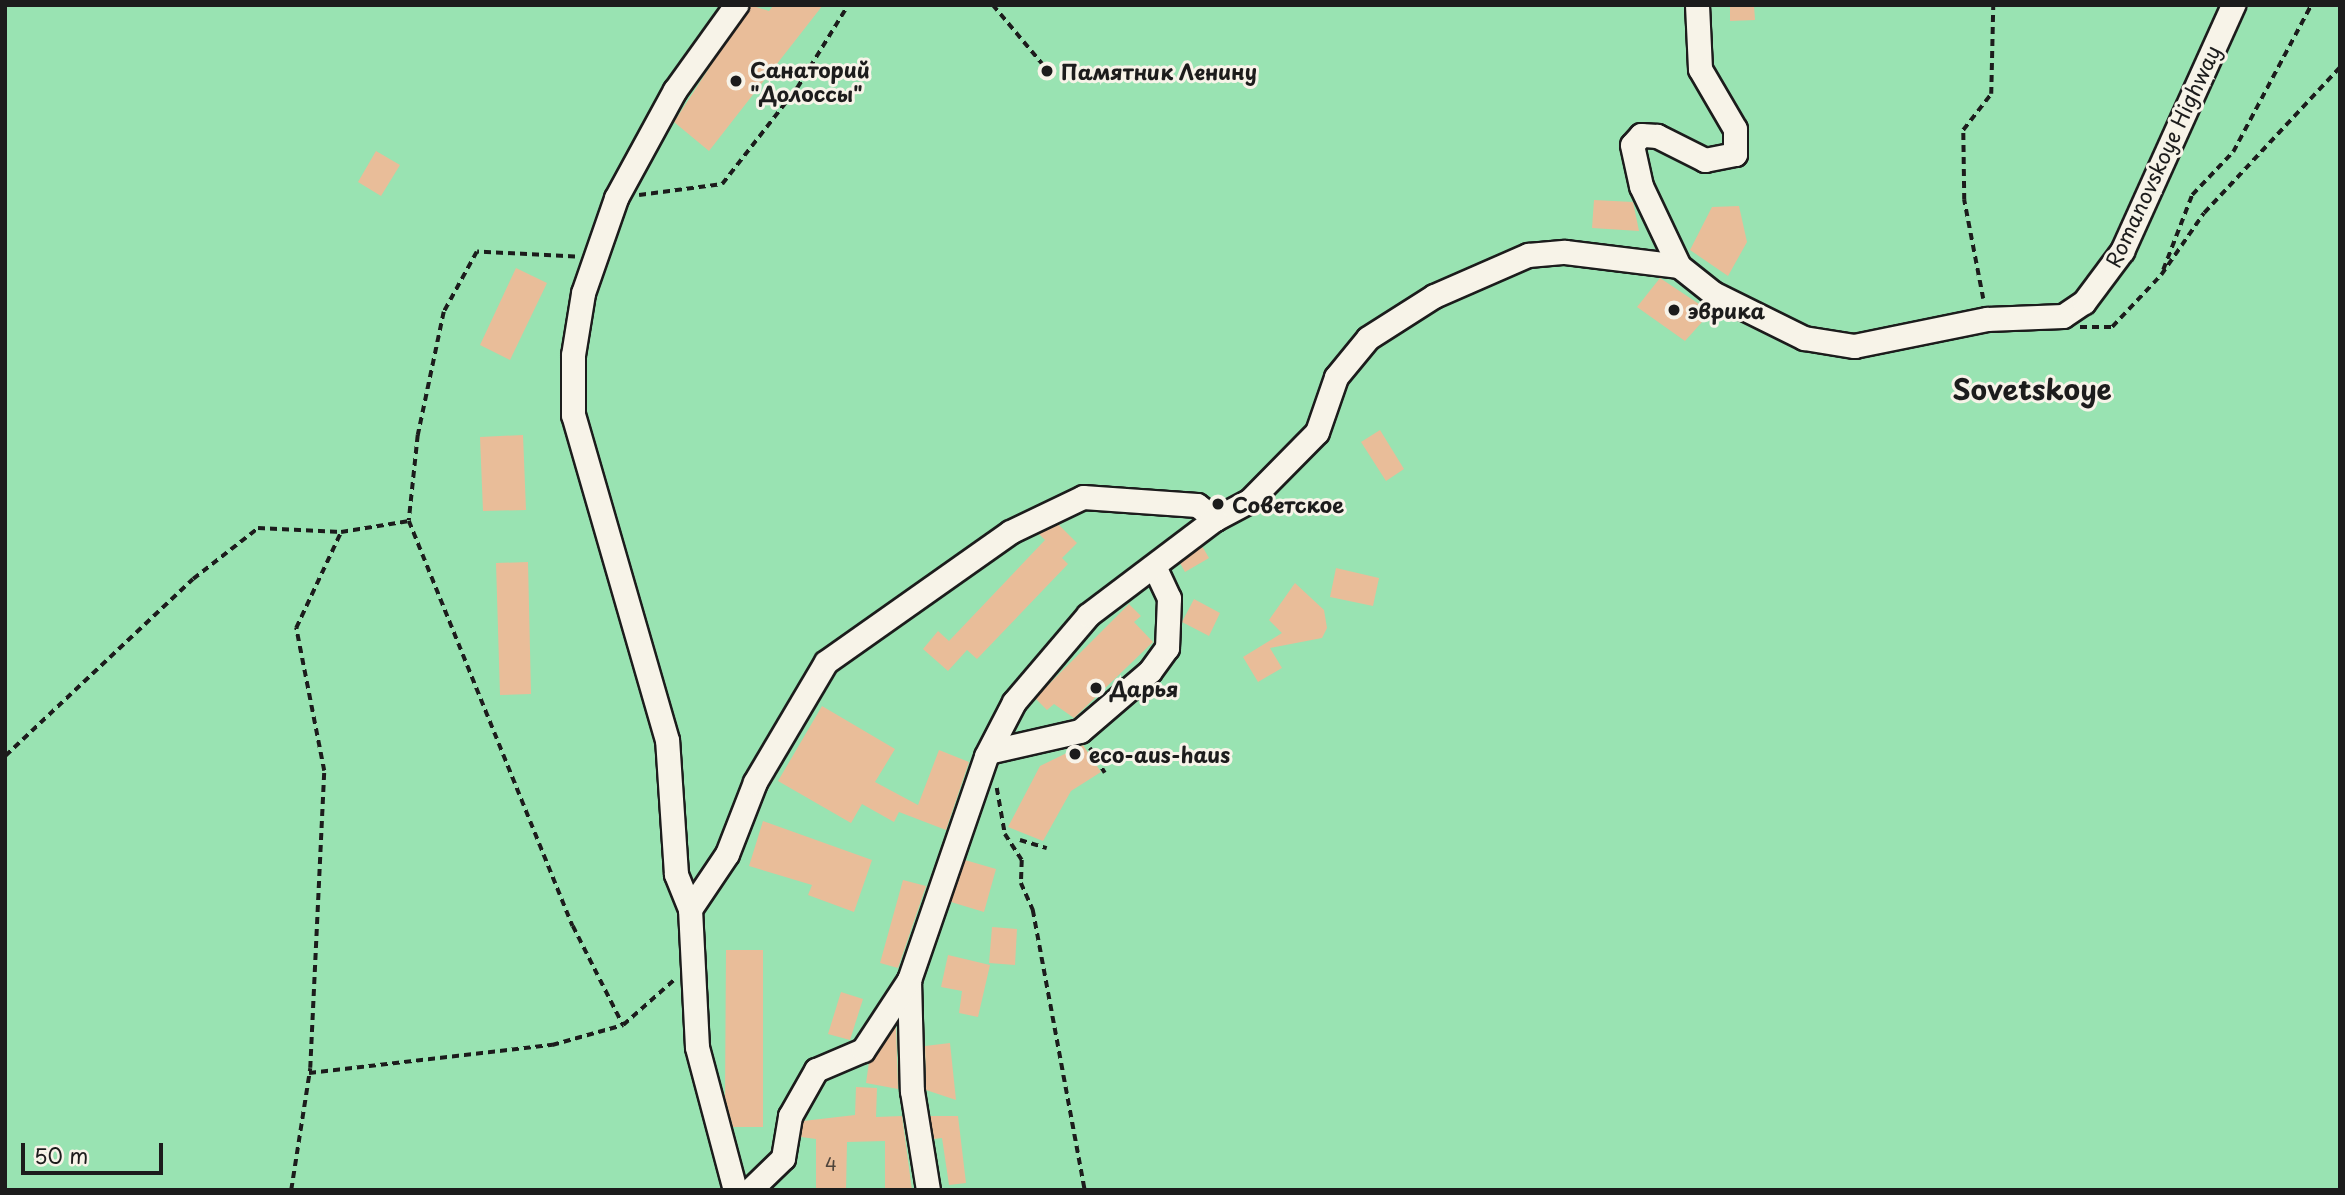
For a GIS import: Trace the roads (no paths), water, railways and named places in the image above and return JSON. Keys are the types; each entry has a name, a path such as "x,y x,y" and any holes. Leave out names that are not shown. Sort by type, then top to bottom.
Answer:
{"street":[{"path":"735,1190 697,1047 690,909 676,874 667,740 573,415 573,355 595,257 616,198 675,90 736,5"},
{"path":"1679,266 1641,186 1632,145 1648,135 1705,160 1735,154 1735,129 1700,69 1697,5"},
{"name":"Romanovskoye Highway","path":"1679,266 1744,310 1828,345 1890,341 1987,318 2063,316 2096,290 2122,251 2234,5"},
{"path":"750,1190 783,1158 790,1116 816,1070 863,1050 909,980 989,754 1014,702 1045,660 1088,615 1215,519 1250,500 1317,432 1336,377 1368,338 1434,296 1528,255 1565,252 1679,266"},
{"path":"690,909 727,854 755,782 805,689 848,641 1010,532 1083,497 1197,506 1215,519"},
{"path":"989,754 1080,731 1150,671 1167,648 1169,598 1154,566"},
{"path":"909,980 912,1091 928,1190"}],"place":[{"name":"Памятник Ленину","path":"1047,71"},
{"name":"Санаторий \"Долоссы\"","path":"736,81"},
{"name":"эврика","path":"1674,310"},
{"name":"Советское","path":"1218,504"},
{"name":"Дарья","path":"1096,688"},
{"name":"eco-aus-haus","path":"1075,754"}],"district":[{"name":"Sovetskoye","path":"2032,389"}]}
